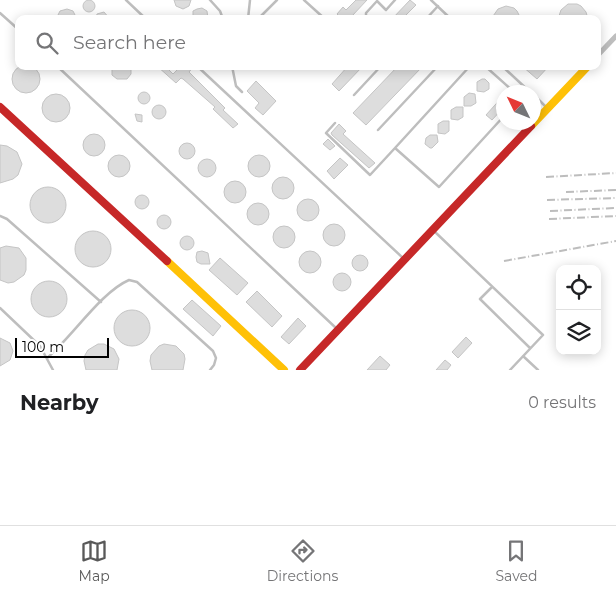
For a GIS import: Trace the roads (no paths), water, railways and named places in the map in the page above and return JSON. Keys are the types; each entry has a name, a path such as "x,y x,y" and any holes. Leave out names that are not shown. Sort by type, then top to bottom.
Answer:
{"street":[{"path":"601,52 616,36"},
{"path":"300,370 584,70"},
{"path":"0,107 284,370"}],"lane":[{"path":"126,0 142,15"},
{"path":"210,0 221,15"},
{"path":"248,15 250,0"},
{"path":"262,15 277,0"},
{"path":"304,0 321,15"},
{"path":"366,15 377,1 386,10 395,0"},
{"path":"431,0 447,15"},
{"path":"430,15 438,6"},
{"path":"0,13 15,26"},
{"path":"61,70 338,329"},
{"path":"201,70 405,259"},
{"path":"233,70 236,86 242,92"},
{"path":"354,95 377,70"},
{"path":"378,130 434,70"},
{"path":"335,123 326,133 370,175 466,70"},
{"path":"489,70 506,85"},
{"path":"506,70 509,73 530,92 526,91 506,70"},
{"path":"541,102 548,109"},
{"path":"395,148 438,187 496,125"},
{"path":"0,216 6,218 101,302"},
{"path":"433,230 543,335 510,370"},
{"path":"47,358 57,350 101,302 121,283 129,280 137,282 213,351 216,358 214,366 210,370"},
{"path":"492,286 480,299 530,348"},
{"path":"0,308 40,346 53,370"},
{"path":"523,356 538,370"}],"railway":[{"path":"546,177 616,173"},
{"path":"566,192 616,190"},
{"path":"547,200 616,198"},
{"path":"550,211 616,208"},
{"path":"549,219 616,216"},
{"path":"504,261 616,241"}]}
